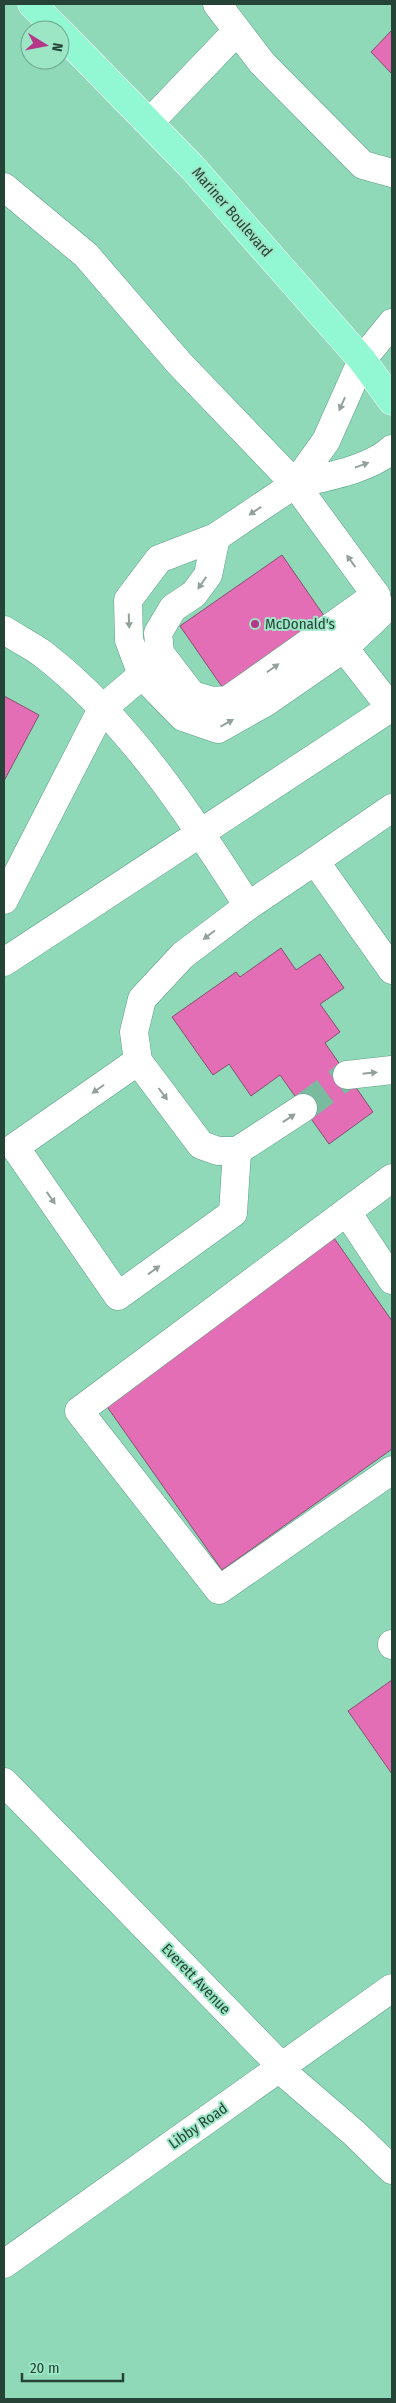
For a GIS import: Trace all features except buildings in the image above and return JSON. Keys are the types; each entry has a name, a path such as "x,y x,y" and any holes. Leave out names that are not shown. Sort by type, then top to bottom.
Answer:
{"main road":[{"name":"Mariner Boulevard","path":"32,4 48,20"},
{"name":"Mariner Boulevard","path":"70,42 192,167 362,360 392,401"}],"street":[{"path":"222,6 237,31 262,63 363,165 392,173"},
{"path":"149,123 237,31"},
{"path":"4,187 86,255 179,363 295,484 376,595 380,614 344,648 266,702 218,729 183,717 142,676 129,640 128,600 159,560 216,537 295,484 326,441 362,360 392,323"},
{"path":"295,484 335,475 383,457 392,450"},
{"path":"216,537 208,575 194,594 173,608 158,633 160,653 192,695 212,701 228,700 376,595"},
{"path":"4,630 42,653 117,722 202,832 248,906"},
{"path":"4,962 392,708 344,648"},
{"path":"4,900 102,709 142,676"},
{"path":"303,1108 237,1151 218,1151 201,1145 138,1061 134,1032 142,999 183,955 248,906 392,808"},
{"path":"315,861 392,970"},
{"path":"138,1061 16,1147 118,1296 233,1213 237,1151"},
{"path":"348,1075 392,1070"},
{"path":"392,1178 79,1411 219,1590 392,1470"},
{"path":"347,1212 392,1280"},
{"name":"Everett Avenue","path":"4,1782 282,2067 284,2072 354,2133 392,2170"},
{"name":"Libby Road","path":"4,2264 392,1988"}],"tunnel":[{"path":"303,1108 347,1075"}],"place":[{"name":"McDonald's","path":"255,624"}]}
